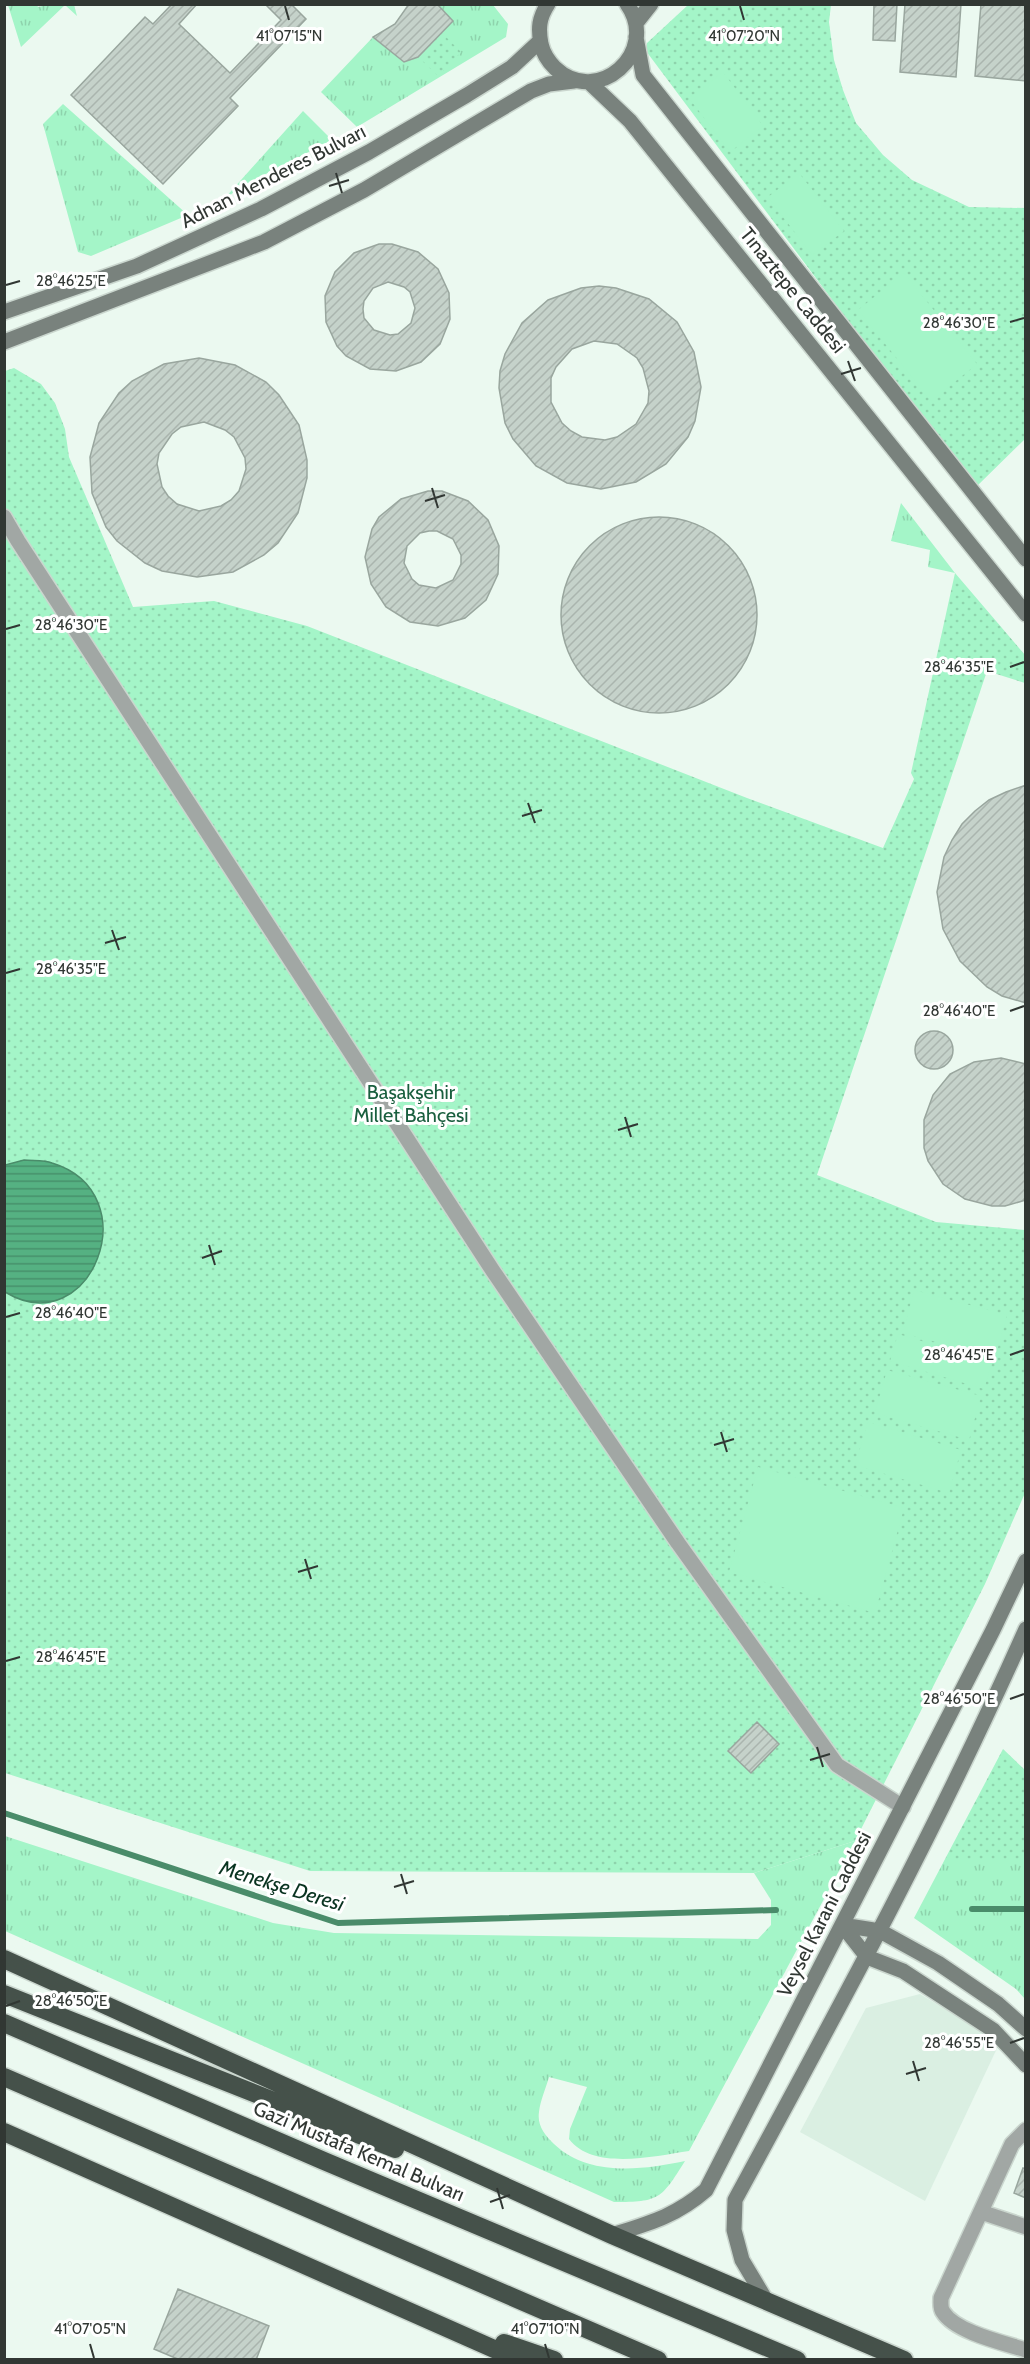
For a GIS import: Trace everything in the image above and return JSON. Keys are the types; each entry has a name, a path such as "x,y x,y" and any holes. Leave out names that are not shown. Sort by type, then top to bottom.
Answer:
{"highway":[{"path":"4,1959 612,2235 904,2360"},
{"path":"4,1994 612,2235"},
{"name":"Gazi Mustafa Kemal Bulvarı","path":"4,2023 324,2161 797,2360"},
{"path":"4,2077 658,2360"},
{"path":"4,2132 519,2360"},
{"path":"415,2312 554,2360"}],"street":[{"name":"Tınaztepe Caddesi","path":"627,4 636,30 643,75 1026,559"},
{"path":"4,342 264,242 364,190 531,91 549,84 609,76 626,63 633,51 636,30 651,4"},
{"path":"540,41 541,9"},
{"name":"Tınaztepe Caddesi","path":"540,41 542,50 550,63 561,74 582,81 630,121 1026,614"},
{"name":"Adnan Menderes Bulvarı","path":"4,312 136,266 261,209 363,155 467,95 512,67 540,41"},
{"path":"4,517 493,1271 678,1543 837,1765 903,1807"},
{"name":"Veysel Karani Caddesi","path":"612,2235 656,2221 686,2207 706,2190 903,1807 1026,1561"},
{"path":"767,2302 742,2260 734,2230 735,2200 867,1957 1026,1629"},
{"path":"842,1925 880,1931 938,1963 998,2004 1026,2029"},
{"path":"842,1925 867,1957 903,1971 993,2030 1026,2065"},
{"path":"1026,2130 1012,2144 941,2298 941,2309 947,2318 957,2325 1026,2350"},
{"path":"981,2211 1026,2227"}],"shaded area":[{"path":"24,1160 52,1163 82,1179 98,1203 103,1231 98,1258 84,1282 62,1298 36,1303 5,1292 5,1165"},
{"path":"920,1994 1000,2042 925,2201 800,2132 866,2008"}],"green space":[{"path":"8,5 37,5 38,7 65,5 21,47"},
{"path":"65,5 74,5 77,16"},
{"path":"409,5 493,5 508,24 506,37 357,127 321,92 373,37 395,24"},
{"path":"688,5 831,5 829,22 834,60 843,90 856,123 883,155 912,180 969,207 1025,208 1025,439 976,487 943,448 646,51 647,43"},
{"path":"442,33 461,52 438,76 418,57"},
{"path":"723,72 763,126 730,152 689,98"},
{"path":"63,104 188,215 91,256 78,252 43,124"},
{"path":"303,111 332,140 246,184 224,199"},
{"path":"799,173 844,231 812,255 768,197"},
{"path":"904,273 977,364 931,401 858,310"},
{"name":"Başakşehir Millet Bahçesi","path":"14,368 41,384 55,403 65,429 69,457 133,607 214,601 307,626 747,798 883,848 914,779 911,773 955,573 1025,655 1025,683 987,671 817,1175 936,1222 1025,1230 1025,1493 985,1584 855,1841 754,1873 310,1871 5,1773 5,371"},
{"path":"901,503 955,573 928,567 930,550 891,541"},
{"path":"914,1290 1007,1315 995,1358 903,1333"},
{"path":"898,1334 992,1362 984,1389 890,1361"},
{"path":"887,1370 981,1396 969,1440 875,1413"},
{"path":"868,1422 961,1450 949,1493 855,1465"},
{"path":"758,1467 904,1508 875,1613 729,1572"},
{"path":"1003,1749 1025,1770 1025,1861 944,1861"},
{"path":"5,1836 273,1923 334,1933 758,1939 771,1925 771,1900 754,1873 855,1841 689,2151 625,2159 593,2155 580,2149 569,2139 570,2129 587,2087 549,2077 540,2108 539,2122 542,2130 554,2144 568,2155 583,2162 616,2168 651,2167 685,2161 658,2196 641,2201 614,2202 5,1931"},
{"path":"944,1861 1025,1861 1025,1999 1016,1989 914,1918"}],"building":[{"path":"172,4 197,4 179,24 230,73 281,20 265,4 291,4 306,19 230,98 238,106 163,184 71,95 145,17 153,24"},
{"path":"409,4 437,4 453,21 418,57 404,62 373,37 395,24"},
{"path":"874,4 897,4 895,41 873,40"},
{"path":"905,4 961,4 956,77 900,72"},
{"path":"981,4 1026,4 1026,81 975,76"},
{"path":"379,244 392,244 418,252 438,269 449,293 450,319 440,344 421,362 396,371 370,369 346,356 337,346 326,322 325,296 335,272 354,253","holes":["388,282 404,287 410,292 415,308 411,323 398,334 390,335 374,330 364,318 363,309 364,301 373,288"]},
{"path":"599,286 616,288 649,299 677,322 694,352 701,387 695,421 688,437 666,464 636,482 601,489 567,483 536,466 513,439 505,423 499,388 500,371 505,354 522,323 548,300 581,288","holes":["594,341 617,344 637,358 643,368 649,391 648,403 636,424 617,437 605,440 582,437 562,423 551,402 551,378 556,367 572,349"]},
{"path":"199,358 235,365 266,382 279,395 299,425 307,460 307,478 298,513 278,543 264,555 233,572 197,577 162,571 145,563 117,541 106,527 92,493 90,457 99,423 119,393 132,381 164,364","holes":["204,422 225,430 234,437 245,458 246,469 239,491 221,506 199,511 177,504 162,487 157,464 159,453 172,434 181,427"]},
{"path":"428,491 442,491 468,501 488,520 499,546 498,574 486,600 465,618 438,626 410,622 386,607 371,584 365,557 372,529 379,517 401,499","holes":["437,531 453,539 461,555 461,564 453,580 436,588 419,585 412,579 404,563 407,546 420,533"]},
{"path":"649,517 669,517 705,528 714,533 735,553 750,577 757,605 757,625 750,653 741,670 721,691 697,706 669,713 649,713 621,706 604,697 577,670 565,643 561,625 561,605 568,577 577,560 604,533 631,521"},
{"path":"1026,785 1026,1003 1002,996 987,987 960,961 943,929 937,892 944,857 962,824 989,800"},
{"path":"934,1031 948,1036 953,1050 948,1064 934,1069 920,1064 915,1050 920,1036"},
{"path":"1001,1058 1026,1064 1026,1200 1005,1206 992,1206 965,1199 943,1184 928,1161 924,1148 924,1120 933,1095 950,1074 974,1062"},
{"path":"757,1722 779,1744 751,1773 728,1751"},
{"path":"1023,2168 1026,2169 1026,2198 1014,2193"},
{"path":"178,2289 269,2326 256,2360 180,2360 154,2349"}],"waterway":[{"name":"Menekşe Deresi","path":"4,1813 338,1923 776,1910"},
{"name":"Menekşe Deresi","path":"972,1909 1026,1909"}]}
